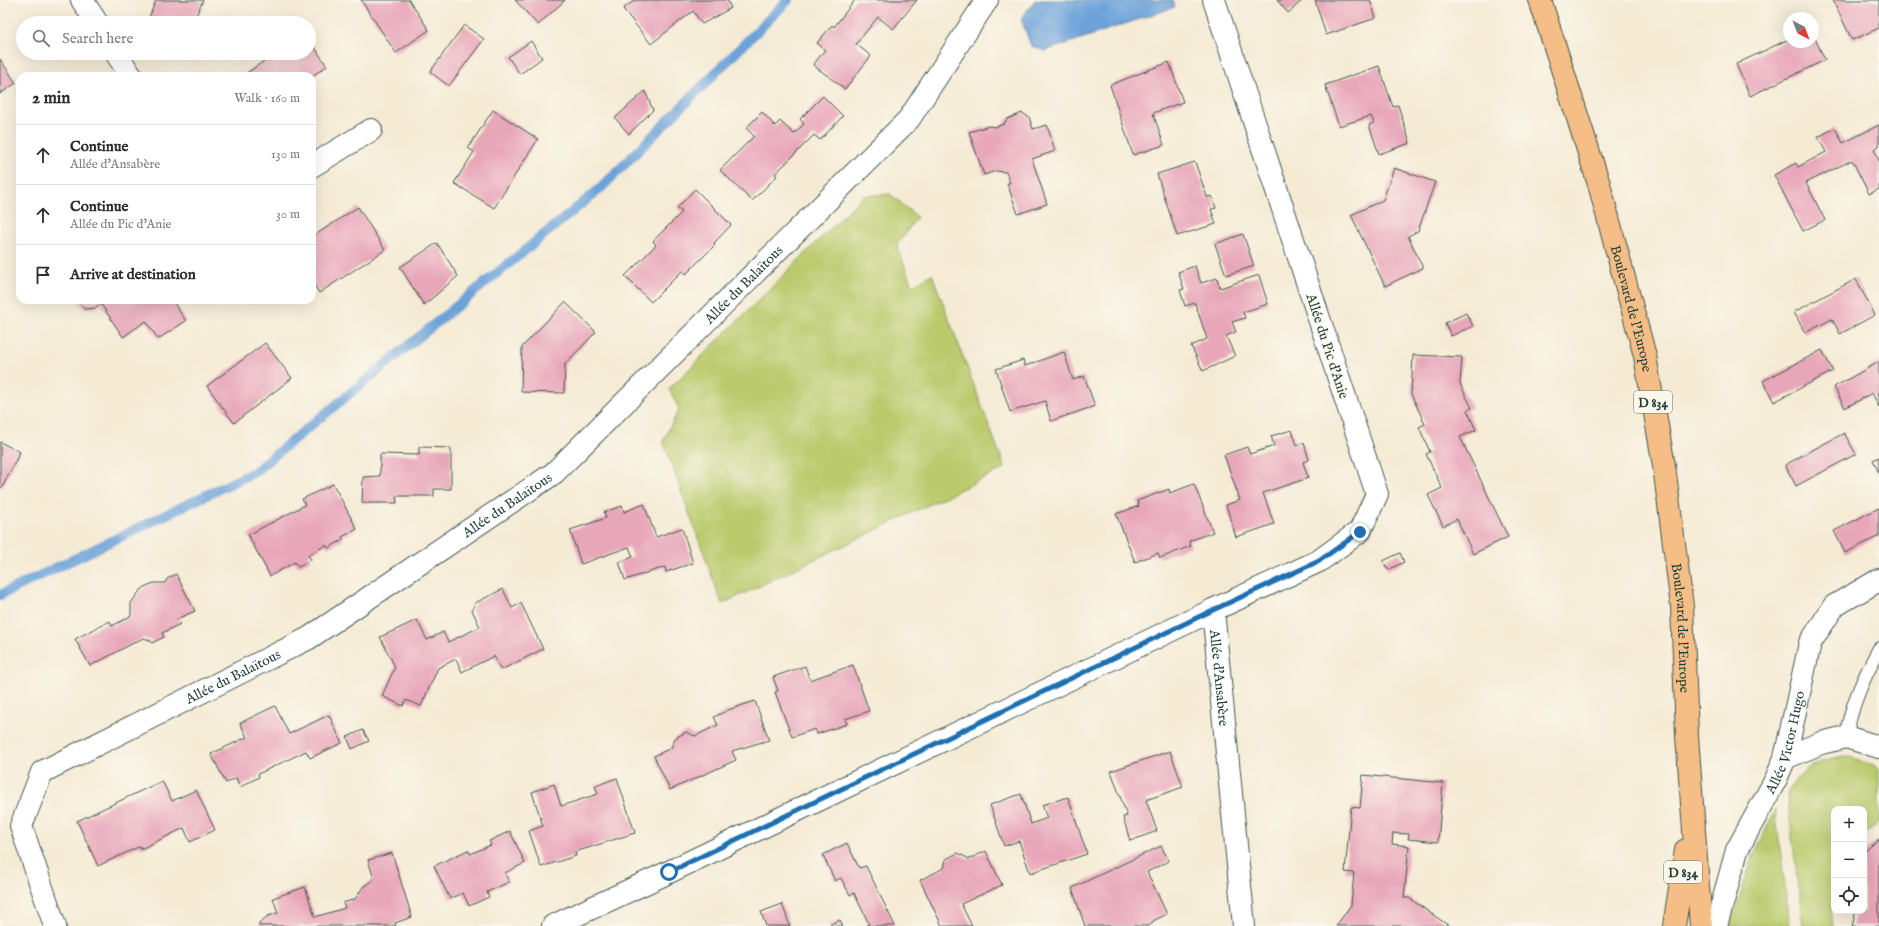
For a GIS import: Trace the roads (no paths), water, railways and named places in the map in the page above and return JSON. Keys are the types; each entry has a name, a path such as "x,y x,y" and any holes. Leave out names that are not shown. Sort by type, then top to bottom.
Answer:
{"main road":[{"name":"Boulevard de l'Europe","path":"1540,0 1598,184 1645,356 1664,466 1682,606 1692,817 1701,926"},
{"name":"Boulevard de l'Europe","path":"1674,926 1692,817"}],"street":[{"path":"82,0 92,16"},
{"name":"Allée du Balaïtous","path":"54,926 21,826 42,772 309,638 554,474 909,120 987,0"},
{"name":"Allée du Pic d'Anie","path":"1213,610 1319,561 1360,532 1377,494 1214,0"},
{"path":"121,60 128,72"},
{"path":"316,164 371,130"},
{"name":"Allée Victor Hugo","path":"1716,926 1738,850 1776,779 1785,758 1810,643 1834,606 1879,580"},
{"name":"Allée d'Ansabère","path":"553,926 677,868 1213,610 1244,926"},
{"path":"1785,758 1821,743 1846,737 1879,747"}],"lane":[{"path":"1846,737 1850,716 1864,677 1879,649"}],"water":[{"path":"1035,0 1173,0 1175,7 1045,51 1031,46 1021,19"}],"waterway":[{"path":"0,595 254,472 601,188 788,0"}]}
